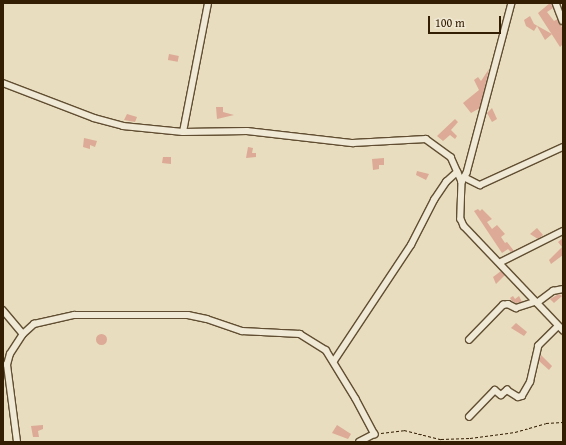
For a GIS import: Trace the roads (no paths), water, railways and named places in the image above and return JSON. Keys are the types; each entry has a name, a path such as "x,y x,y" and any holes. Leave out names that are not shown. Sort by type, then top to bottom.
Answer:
{"street":[{"path":"183,132 208,3"},
{"path":"512,3 463,180 461,219 464,226 500,262 536,303 563,330"},
{"path":"556,3 563,21"},
{"path":"3,83 94,118 123,126 183,132 247,131 352,143 422,138 439,146 451,157 457,172 463,180 480,185 563,146"},
{"path":"334,361 411,244 434,200 446,182 457,172"},
{"path":"500,262 563,231"},
{"path":"469,340 502,305 508,304 516,308 536,303 553,291 563,289"},
{"path":"3,310 23,334"},
{"path":"17,442 8,366 10,354 23,334 34,324 74,315 188,315 242,331 300,334 326,350 334,361 375,434 360,442"},
{"path":"468,417 495,390 501,395 507,390 518,397 522,396 530,382 538,346 558,326"}]}
